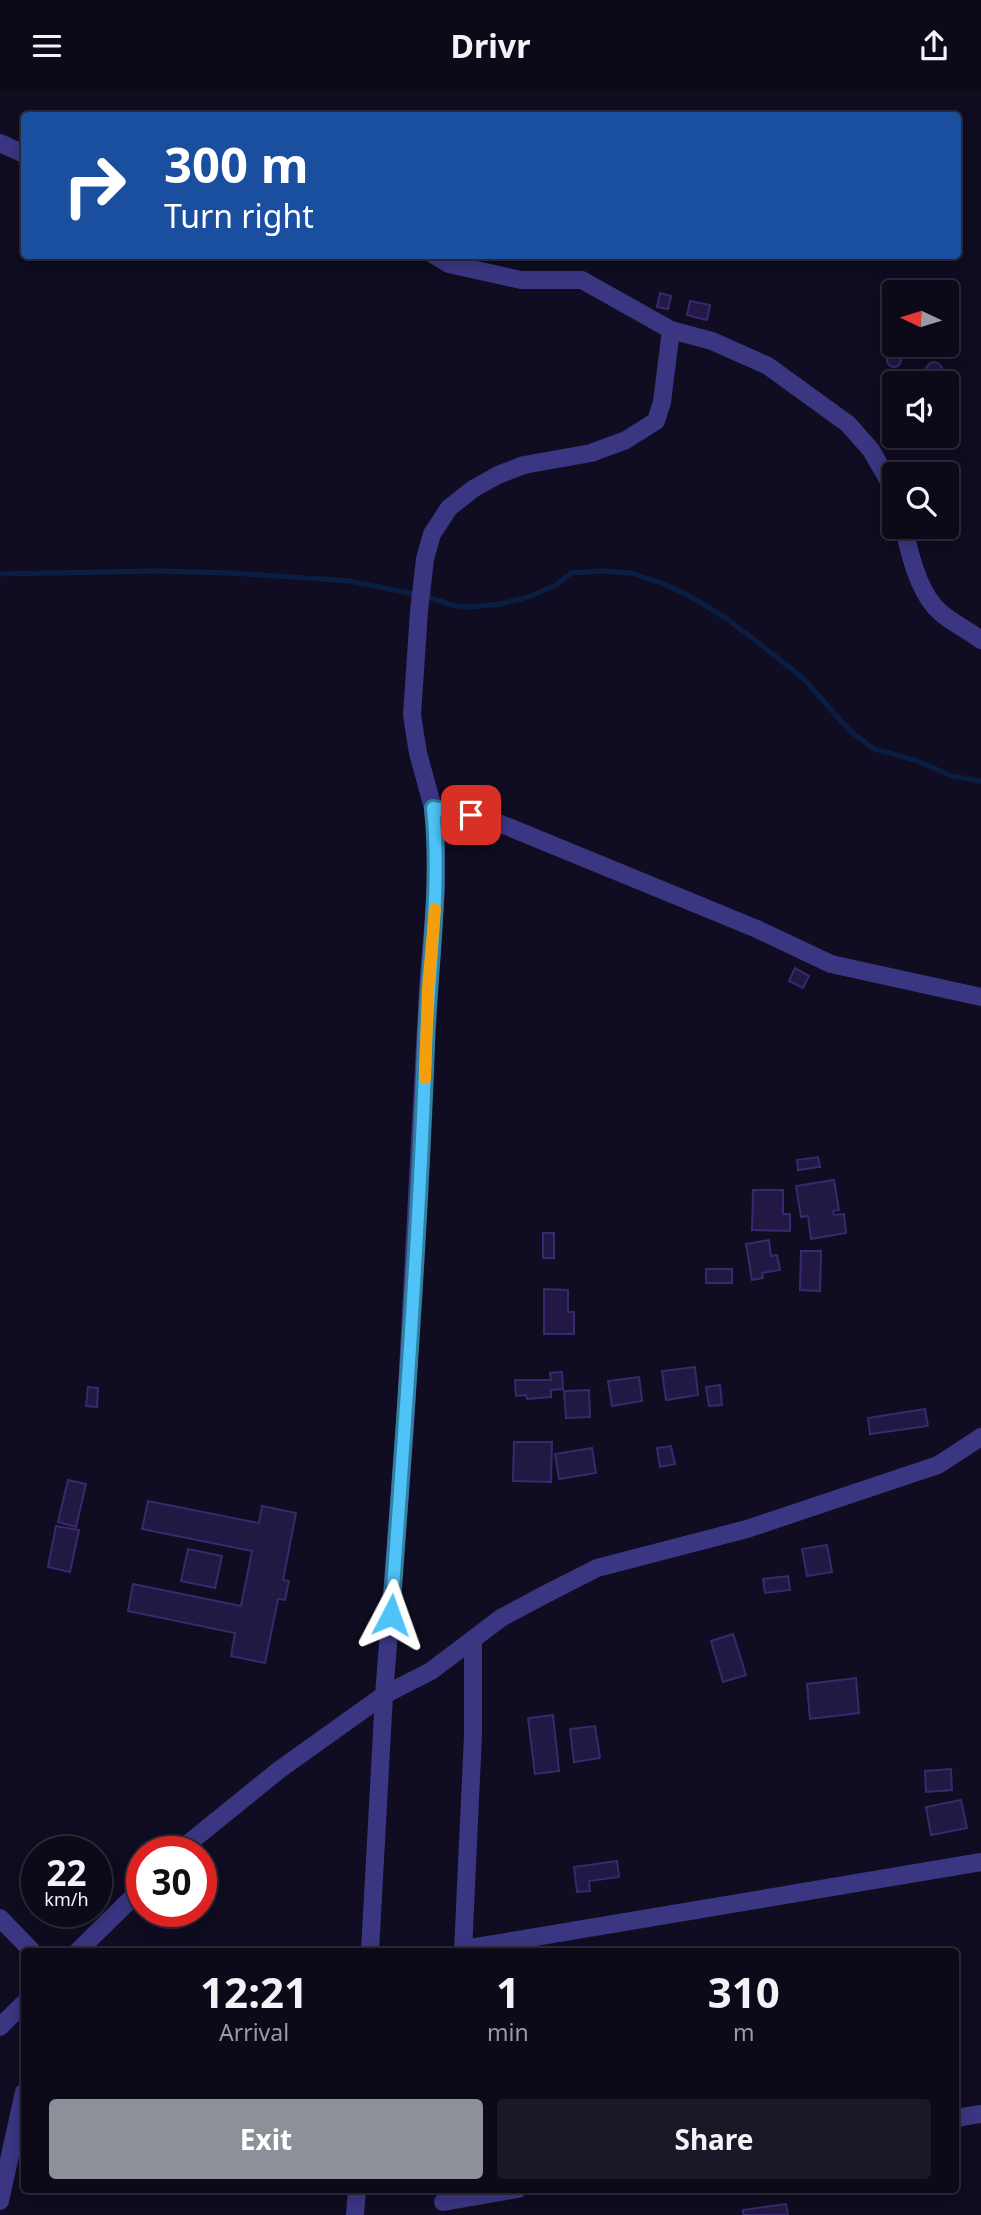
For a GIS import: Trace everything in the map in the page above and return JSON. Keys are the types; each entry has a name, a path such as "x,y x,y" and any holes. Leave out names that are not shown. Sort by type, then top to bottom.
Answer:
{"street":[{"path":"0,143 21,152"},
{"path":"440,259 449,264 521,280 582,280 671,330 712,341 768,366 848,424 871,450 882,469"},
{"path":"370,1948 384,1695 405,1427 428,989 436,890 433,808 418,753 412,715 421,582 432,534 449,508 472,489 524,465 592,453 626,440 656,421 662,403 671,330"},
{"path":"906,539 910,559 921,584 938,611 981,640"},
{"path":"433,808 489,819 744,923 831,964 981,997"},
{"path":"198,1836 279,1770 384,1695 432,1671 501,1618 597,1568 747,1529 938,1465 981,1437"},
{"path":"464,1948 473,1735 473,1639"},
{"path":"476,1948 981,1862"},
{"path":"81,1948 126,1904"},
{"path":"0,1918 29,1948"},
{"path":"0,2027 21,2006"},
{"path":"0,2201 21,2106"},
{"path":"959,2118 981,2114"},
{"path":"355,2215 357,2193"},
{"path":"443,2202 495,2193"}],"building":[{"path":"660,293 671,296 668,309 657,307"},
{"path":"690,301 710,305 707,320 687,315"},
{"path":"888,357 900,357 899,365 889,365"},
{"path":"934,362 942,371 926,370"},
{"path":"795,968 809,976 803,988 789,981"},
{"path":"818,1157 820,1167 798,1170 797,1160"},
{"path":"834,1180 839,1210 833,1211 834,1215 844,1214 846,1233 811,1239 808,1216 801,1217 796,1186"},
{"path":"753,1190 783,1190 783,1214 790,1214 790,1231 752,1230"},
{"path":"543,1233 554,1233 554,1258 543,1258"},
{"path":"769,1240 771,1256 777,1255 780,1270 762,1273 763,1278 752,1280 746,1244"},
{"path":"801,1251 821,1251 820,1291 800,1290"},
{"path":"706,1269 732,1269 732,1283 706,1283"},
{"path":"544,1289 568,1290 568,1312 574,1312 574,1334 544,1334"},
{"path":"695,1367 698,1395 666,1400 662,1371"},
{"path":"562,1372 563,1389 551,1390 551,1397 527,1399 526,1395 516,1396 515,1380 551,1380 550,1373"},
{"path":"639,1377 642,1401 612,1406 608,1381"},
{"path":"720,1385 722,1405 709,1406 706,1387"},
{"path":"88,1387 98,1388 97,1407 86,1406"},
{"path":"589,1390 590,1417 566,1418 564,1391"},
{"path":"925,1409 928,1426 870,1434 868,1418"},
{"path":"514,1442 552,1442 551,1482 513,1481"},
{"path":"671,1446 675,1464 660,1467 657,1448"},
{"path":"592,1448 596,1473 559,1479 555,1454"},
{"path":"68,1480 86,1484 76,1527 58,1522"},
{"path":"148,1501 259,1523 262,1506 296,1513 283,1580 289,1581 285,1600 278,1599 265,1663 231,1656 235,1633 128,1611 133,1584 241,1606 252,1551 142,1529"},
{"path":"56,1526 79,1530 70,1572 48,1567"},
{"path":"827,1545 832,1572 807,1576 802,1549"},
{"path":"188,1549 222,1556 215,1588 181,1581"},
{"path":"788,1576 790,1590 765,1593 763,1579"},
{"path":"733,1634 746,1675 723,1682 711,1641"},
{"path":"856,1678 859,1713 810,1719 807,1684"},
{"path":"553,1715 559,1771 535,1774 528,1718"},
{"path":"595,1726 600,1758 574,1762 570,1729"},
{"path":"951,1769 952,1790 926,1792 925,1771"},
{"path":"961,1800 967,1828 931,1835 926,1807"},
{"path":"617,1861 619,1877 589,1881 590,1891 577,1892 574,1867"},
{"path":"786,2204 788,2215 743,2215 743,2210"}],"waterway":[{"path":"0,574 157,571 351,581 470,607 500,604 528,597 556,585 571,573 631,573 688,595 730,621 802,677 850,731 874,749 915,760 952,776 981,781"}],"slow traffic":[{"path":"425,1078 428,989 435,909"}],"route":[{"path":"391,1615 405,1427 428,989 436,890 433,808 471,815"}]}
